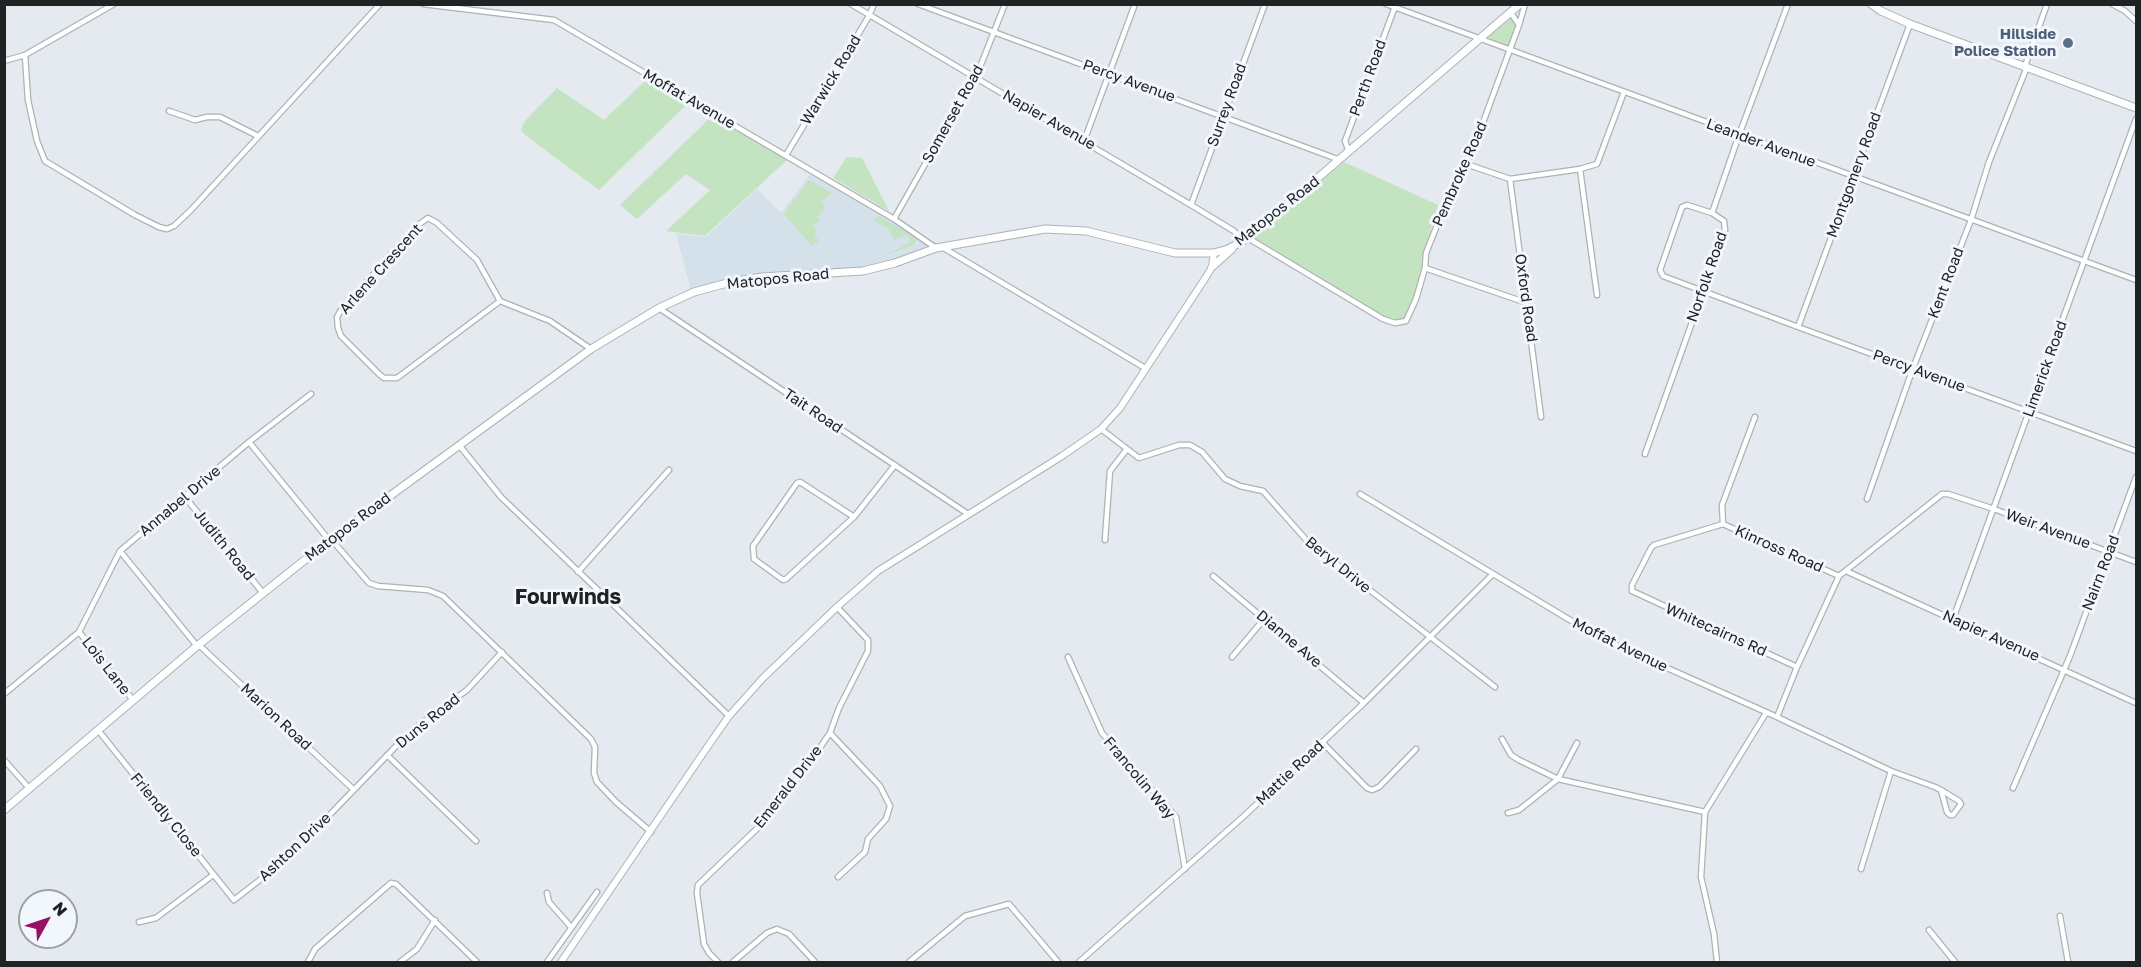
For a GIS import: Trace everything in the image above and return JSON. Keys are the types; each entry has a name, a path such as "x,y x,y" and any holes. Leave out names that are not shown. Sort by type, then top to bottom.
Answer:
{"main road":[{"name":"Matopos Road","path":"4,810 198,645 330,539 591,349 659,308 679,298 717,285 762,277 865,271 939,247 1045,229 1086,231 1176,253 1214,253 1235,246 1340,160 1520,4"},
{"path":"1871,4 1910,24 2136,108"},
{"path":"1212,267 1235,246"}],"street":[{"path":"4,61 25,55 114,4"},
{"path":"25,55 28,100 37,141 45,161 69,177 159,227 167,229 174,226 380,4"},
{"name":"Moffat Avenue","path":"423,4 554,20 1144,368"},
{"name":"Napier Avenue","path":"851,4 1191,205 1245,240"},
{"name":"Warwick Road","path":"786,155 870,16 874,4"},
{"name":"Percy Avenue","path":"918,4 1340,160"},
{"name":"Somerset Road","path":"894,219 980,67 1005,4"},
{"path":"1084,141 1135,4"},
{"name":"Surrey Road","path":"1191,205 1265,4"},
{"name":"Leander Avenue","path":"1386,4 2136,280"},
{"name":"Pembroke Road","path":"1245,240 1383,319 1395,323 1409,318 1425,268 1426,253 1458,172 1466,164 1478,136 1525,4"},
{"name":"Norfolk Road","path":"1645,454 1725,230 1724,221 1712,213 1788,4"},
{"name":"Kent Road","path":"1867,499 1913,368 1971,220 1989,162 2026,67 2047,4"},
{"path":"2112,4 2126,11 2136,21"},
{"name":"Perth Road","path":"1349,152 1345,141 1395,6"},
{"path":"1511,13 1519,25"},
{"name":"Montgomery Road","path":"1798,327 1910,24"},
{"path":"1466,164 1510,179 1580,169 1599,162 1624,92"},
{"path":"169,111 195,120 212,116 220,117 258,136"},
{"name":"Limerick Road","path":"1953,619 2136,119"},
{"path":"1580,169 1597,295"},
{"name":"Oxford Road","path":"1510,179 1541,417"},
{"name":"Percy Avenue","path":"1712,213 1687,205 1682,207 1660,270 1663,276 2136,451"},
{"name":"Arlene Crescent","path":"428,218 438,223 477,260 500,301 397,378 384,378 379,374 341,336 337,322 341,310 418,225 428,218"},
{"path":"561,963 729,716 764,678 837,607 878,571 1062,456 1101,429 1120,408 1212,267 1214,253"},
{"path":"1425,268 1527,303"},
{"path":"500,301 550,321 591,349"},
{"name":"Tait Road","path":"659,308 968,514"},
{"name":"Annabel Drive","path":"79,632 120,551 249,442 311,394"},
{"name":"Kinross Road","path":"1755,417 1722,505 1723,524 1839,576"},
{"name":"Beryl Drive","path":"1101,429 1139,458 1185,444 1197,448 1225,479 1266,494 1309,543 1429,638"},
{"path":"249,442 369,583 378,586 435,591 502,652 591,739 595,747 594,773 597,782 616,802 651,831"},
{"path":"459,445 501,497 729,716"},
{"path":"1105,540 1110,471 1127,448"},
{"path":"854,517 800,482 797,483 753,546 754,560 783,580 786,579 854,517 895,465"},
{"path":"578,572 669,470"},
{"name":"Nairn Road","path":"2013,788 2064,669 2136,477"},
{"name":"Moffat Avenue","path":"1360,494 1600,638 1891,771 1941,790"},
{"name":"Weir Avenue","path":"1846,571 1942,495 1948,494 2136,562"},
{"name":"Judith Road","path":"185,497 263,593"},
{"name":"Whitecairns Rd","path":"1723,524 1654,545 1631,587 1635,593 1797,667"},
{"name":"Marion Road","path":"120,551 198,645 353,789"},
{"path":"1777,717 1797,667 1839,576 1846,571"},
{"name":"Napier Avenue","path":"1846,571 2136,703"},
{"name":"Mattie Road","path":"1083,962 1364,703 1492,575"},
{"name":"Dianne Ave","path":"1213,576 1364,703"},
{"name":"Emerald Drive","path":"718,963 704,944 697,893 698,885 765,821 830,733 839,708 869,645 868,640 837,607"},
{"path":"1232,657 1265,618"},
{"path":"4,694 79,632"},
{"name":"Lois Lane","path":"79,632 133,700"},
{"path":"1429,638 1495,687"},
{"name":"Duns Road","path":"353,789 419,725 467,690 502,652"},
{"name":"Francolin Way","path":"1068,657 1102,733 1176,818 1185,869"},
{"path":"1717,963 1714,934 1701,877 1705,812 1766,713"},
{"name":"Friendly Close","path":"98,730 234,900"},
{"path":"830,733 880,786 890,806 886,819 868,839 866,852 838,877"},
{"path":"1502,740 1511,755 1558,779 1705,812"},
{"path":"1322,742 1367,788 1372,790 1377,789 1416,749"},
{"path":"1508,813 1519,810 1558,779 1577,743"},
{"path":"387,755 476,841"},
{"path":"4,760 29,788"},
{"path":"1861,869 1891,771"},
{"name":"Ashton Drive","path":"234,900 288,858 353,789"},
{"path":"1941,790 1961,804 1953,815 1947,812 1941,790"},
{"path":"139,922 156,918 213,874"},
{"path":"308,963 315,949 390,883 396,884 477,963"},
{"path":"547,963 597,892"},
{"path":"547,893 549,902 571,927"},
{"path":"909,963 965,916 1009,904 1058,963"},
{"path":"2060,916 2068,963"},
{"path":"400,963 417,949 435,920"},
{"path":"733,963 768,933 777,929 789,934 815,963"},
{"path":"1929,930 1955,963"}],"shaded area":[{"path":"811,173 893,221 932,247 893,262 865,269 760,275 691,290 676,234 706,237 757,189 781,213"}],"green space":[{"path":"1511,18 1516,24 1508,47 1491,41 1489,36"},
{"path":"645,81 687,104 599,190 521,130 524,122 557,88 604,120"},
{"path":"713,115 787,160 705,236 666,231 710,190 686,174 637,219 620,205"},
{"path":"847,157 862,158 889,211 833,178"},
{"path":"1344,162 1438,205 1423,255 1422,270 1407,317 1398,320 1382,316 1254,238"},
{"path":"809,180 832,193 821,202 826,208 817,217 820,221 812,225 817,231 814,234 819,241 812,246 784,214"},
{"path":"879,216 914,237 916,240 914,245 885,255 909,243 910,238 905,235 894,240 890,230 874,221"}],"place":[{"name":"Hillside Police Station","path":"2068,43"}],"district":[{"name":"Fourwinds","path":"568,597"}]}
